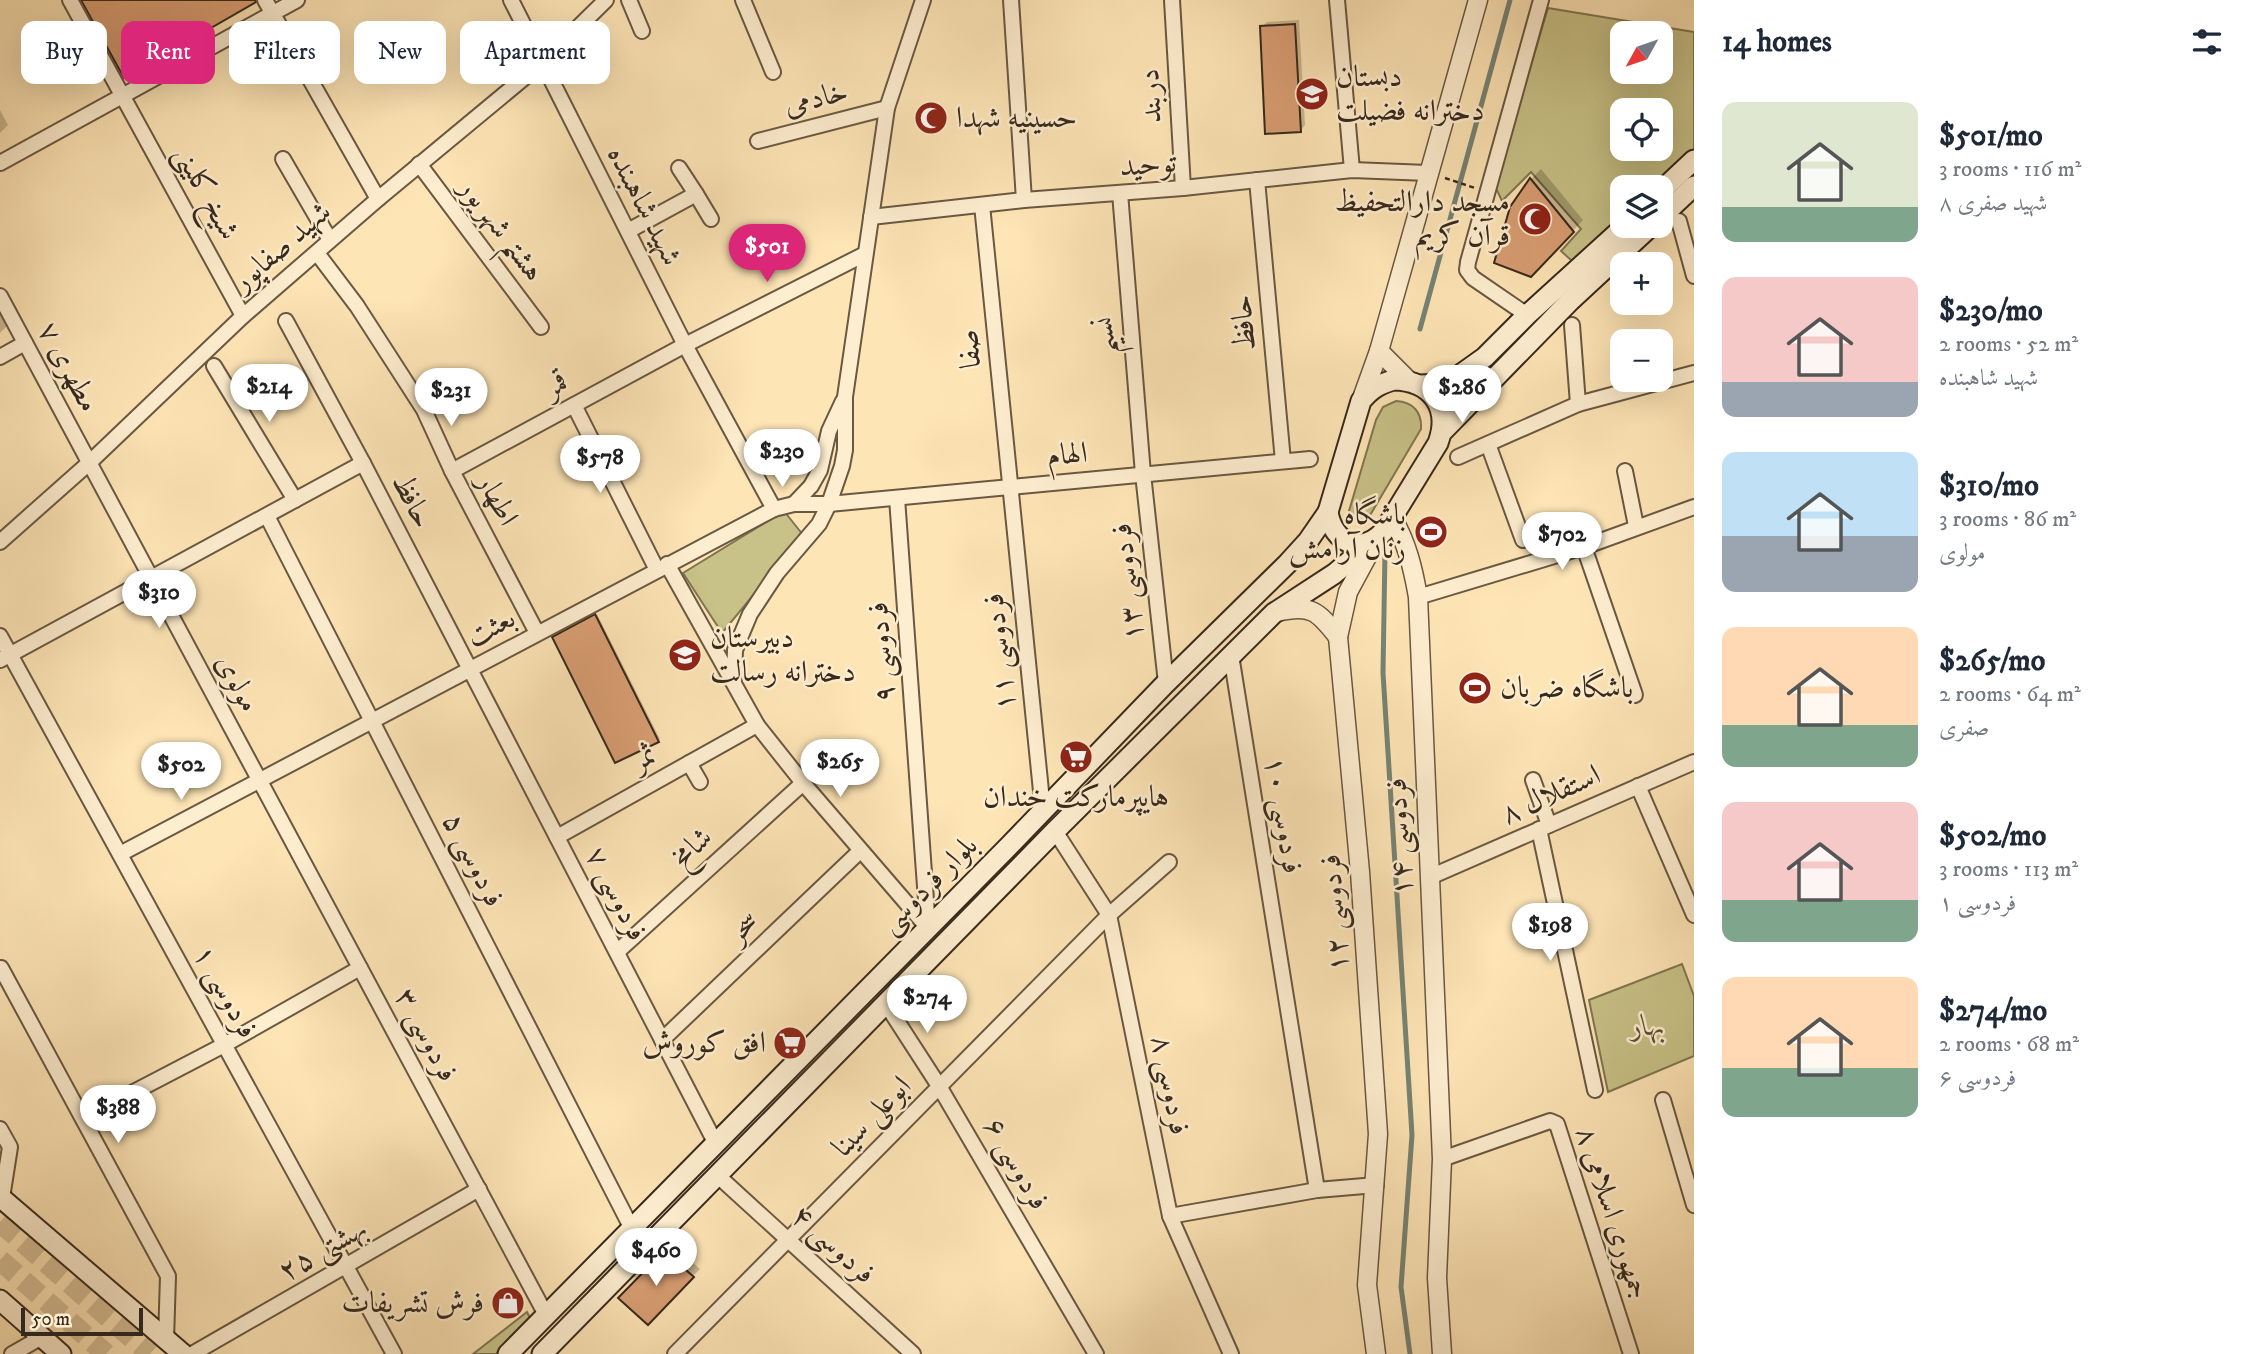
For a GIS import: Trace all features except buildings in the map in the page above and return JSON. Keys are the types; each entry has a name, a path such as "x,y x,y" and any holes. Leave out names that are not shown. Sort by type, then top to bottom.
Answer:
{"main road":[{"path":"1673,180 1694,160"},
{"path":"1673,215 1694,186"},
{"path":"1361,401 1381,383 1394,380 1441,384 1457,377 1485,357 1612,238"},
{"path":"1442,432 1563,309 1638,238"},
{"path":"1414,383 1431,393 1439,405 1443,418 1442,432"},
{"name":"بلوار فردوسی","path":"508,1354 1308,541 1328,512 1361,401"},
{"name":"بلوار فردوسی","path":"541,1354 1055,831 1274,613 1334,574 1376,539 1438,443 1442,432"},
{"path":"1328,512 1330,526 1338,537 1350,544 1363,544 1376,539"},
{"path":"1,1198 183,1354"},
{"path":"1,1304 61,1354"}],"street":[{"name":"شیخ کلینی","path":"70,0 243,316"},
{"path":"0,163 123,96 269,7 297,0"},
{"name":"شهید شاهبنده","path":"511,0 521,21"},
{"name":"شهید صفاپور","path":"585,21 606,0"},
{"path":"629,0 642,30"},
{"path":"743,0 773,72"},
{"path":"734,682 735,650 750,614 777,573 819,524 842,466 845,450 845,397 887,108 923,0"},
{"path":"1011,0 1024,200"},
{"name":"دربند","path":"1172,0 1183,188"},
{"path":"1337,0 1352,170"},
{"path":"1361,401 1380,351 1435,175 1478,0"},
{"path":"1527,315 1474,278 1467,270 1541,0"},
{"path":"269,7 378,199"},
{"name":"شهید صفاپور","path":"0,541 89,463 243,316 516,84"},
{"name":"شهید شاهبنده","path":"553,84 685,345 774,509"},
{"name":"خادمی","path":"758,141 887,108"},
{"path":"283,159 330,240"},
{"name":"هشتم شهریور","path":"419,164 541,327"},
{"path":"678,168 711,219"},
{"name":"توحید","path":"872,217 1024,200 1183,188 1352,170 1435,175"},
{"name":"حافظ","path":"1258,180 1283,461"},
{"name":"نسیم","path":"1120,193 1143,474"},
{"path":"628,232 696,194"},
{"name":"صفا","path":"982,205 1010,487"},
{"path":"1673,226 1694,276"},
{"name":"اطهار","path":"317,253 387,350 424,410 452,471 537,633"},
{"name":"قمر","path":"452,471 685,345 865,254"},
{"name":"مطهری ۷","path":"0,296 89,463"},
{"name":"حافظ","path":"286,321 470,669"},
{"path":"1572,325 1578,404"},
{"path":"0,357 25,343"},
{"path":"1380,351 1414,383"},
{"path":"214,366 295,500"},
{"path":"1458,457 1578,404 1694,373"},
{"path":"794,504 811,486 820,470 829,431 845,397"},
{"path":"574,405 662,567 710,640 757,725 860,851 928,928"},
{"path":"1488,444 1523,540"},
{"name":"الهام","path":"794,504 897,498 1310,458"},
{"name":"مولوی","path":"89,463 259,780"},
{"path":"5,657 363,463"},
{"path":"1625,471 1636,526"},
{"name":"فردوسی ۱۳","path":"1143,474 1166,684"},
{"name":"فردوسی ۱۱","path":"1010,487 1043,811"},
{"name":"فردوسی ۹","path":"897,498 928,928"},
{"name":"بعثت","path":"120,854 747,522 774,509 794,504"},
{"path":"1418,597 1584,547 1694,507"},
{"name":"فردوسی ۵","path":"267,516 632,1229"},
{"name":"فردوسی ۱۴","path":"1392,517 1405,539 1418,597 1442,1159 1437,1278 1442,1354"},
{"name":"فردوسی ۱۲","path":"1376,539 1349,592 1338,637 1362,899 1378,1134 1367,1285 1376,1354"},
{"path":"1584,547 1635,695"},
{"path":"1274,613 1294,608 1309,609 1323,618 1338,637"},
{"name":"فردوسی ۱","path":"0,636 5,657 120,854 394,1354"},
{"path":"710,640 739,640"},
{"name":"فردوسی ۱۰","path":"1231,655 1317,1190"},
{"name":"فردوسی ۷","path":"470,669 716,1144"},
{"name":"ثمر","path":"557,837 757,725"},
{"name":"استقلال ۸","path":"1430,877 1694,762"},
{"path":"689,763 700,782"},
{"name":"فردوسی ۳","path":"259,780 546,1315"},
{"path":"1533,780 1595,1090"},
{"name":"شامخ","path":"617,952 803,783"},
{"path":"1638,786 1690,891 1694,915"},
{"name":"فردوسی ۸","path":"1055,831 1109,915 1170,1216 1231,1354"},
{"name":"سحر","path":"662,1040 860,851"},
{"name":"ابوعلی سینا","path":"676,1354 1109,915 1169,862"},
{"path":"1,968 168,1276 166,1340"},
{"path":"84,1118 224,1045 360,968"},
{"name":"فردوسی ۶","path":"886,1004 939,1086 1096,1354"},
{"path":"1663,1100 1694,1205"},
{"name":"جمهوری اسلامی ۸","path":"1442,1159 1550,1121 1557,1124 1630,1354"},
{"path":"0,1129 10,1147 1,1198"},
{"name":"فردوسی ۴","path":"718,1175 913,1354"},
{"path":"1170,1216 1317,1190 1376,1185"},
{"name":"بهشتی ۲۵","path":"192,1354 479,1189"},
{"path":"12,1354 42,1337"}],"path":[{"path":"1435,175 1477,189"}],"green space":[{"path":"1548,8 1627,21 1610,21 1610,84 1673,84 1673,29 1694,32 1694,150 1666,175 1610,175 1610,226 1572,261 1561,251 1581,229 1531,172 1502,201 1495,186"},
{"path":"1396,401 1407,403 1415,409 1420,418 1421,429 1369,517 1357,521 1349,511 1376,420 1383,407"},
{"path":"784,511 803,535 722,633 683,573"},
{"name":"بهار","path":"1682,964 1694,996 1694,1056 1608,1092 1589,1000"},
{"path":"527,1312 531,1320 496,1354 473,1354"}],"waterway":[{"path":"1420,329 1510,0"},
{"path":"1385,551 1383,673 1412,1135 1401,1287 1410,1354"}],"tunnel":[{"path":"0,1222 150,1354"},
{"path":"0,1260 106,1354"}],"place":[{"name":"دبستان دخترانه فضیلت","path":"1312,94"},
{"name":"حسینیه شهدا","path":"931,118"},
{"name":"مسجد دارالتحفیظ قرآن کریم","path":"1535,219"},
{"name":"باشگاه زنان آرامش","path":"1431,532"},
{"name":"دبیرستان دخترانه رسالت","path":"685,655"},
{"name":"باشگاه ضربان","path":"1475,688"},
{"name":"هایپرمارکت خندان","path":"1076,757"},
{"name":"افق کوروش","path":"790,1043"},
{"name":"فرش تشریفات","path":"508,1303"}]}
